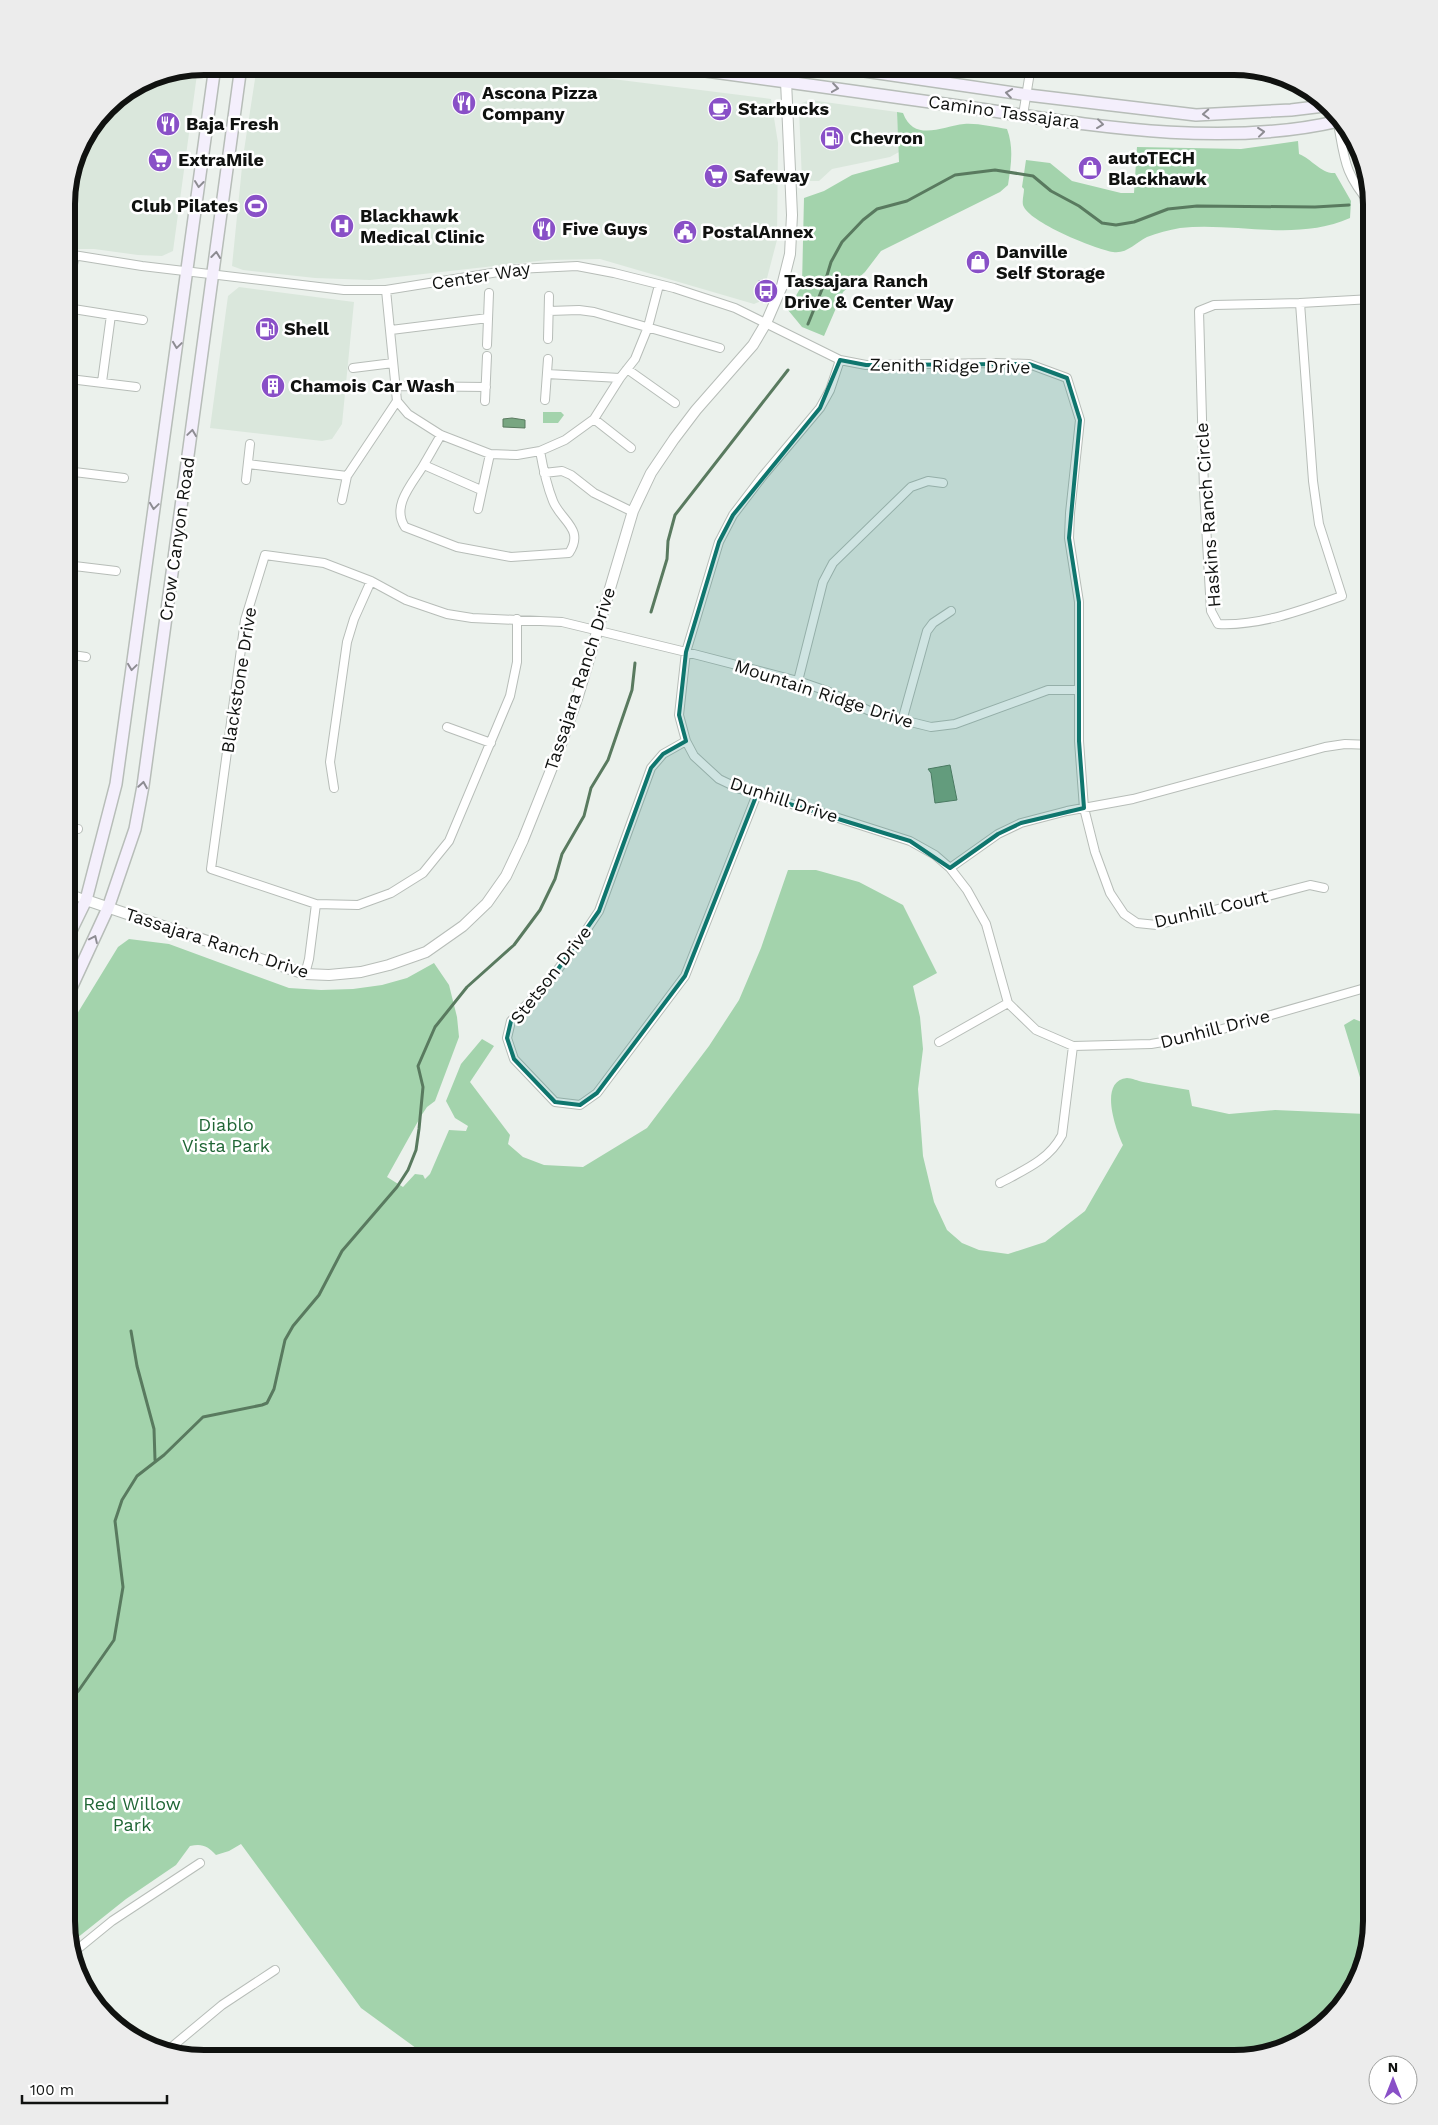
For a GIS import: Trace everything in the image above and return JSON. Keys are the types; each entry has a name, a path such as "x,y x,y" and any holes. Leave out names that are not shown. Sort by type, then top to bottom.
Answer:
{"main road":[{"name":"Crow Canyon Road","path":"75,923 86,900 96,869 116,784 214,75"},
{"name":"Crow Canyon Road","path":"75,980 108,908 135,829 143,786 240,75"},
{"name":"Camino Tassajara","path":"739,75 1023,115 1183,134 1255,133 1332,121"},
{"name":"Camino Tassajara","path":"889,75 1028,96 1196,115 1318,107"}],"street":[{"name":"Tassajara Ranch Drive","path":"86,900 305,974 329,975 361,972 389,965 426,952 463,926 487,902 506,876 523,840 575,705 633,512 651,474 696,410 752,345 766,323 782,286 790,254 792,216 787,75"},
{"path":"1023,115 1028,96 1030,75"},
{"path":"1340,130 1347,171 1362,194"},
{"name":"Center Way","path":"75,256 344,290 386,290 518,269 577,266 659,285 735,308 766,323"},
{"path":"386,290 397,401 408,414 440,435 490,454 517,456 540,451 565,440 594,419 620,378 635,359 648,327 659,285"},
{"path":"487,345 489,293"},
{"path":"548,338 549,296"},
{"path":"1300,303 1363,299"},
{"name":"Haskins Ranch Circle","path":"1300,303 1313,481 1319,524 1342,596 1286,614 1237,625 1218,624 1211,610 1204,490 1199,311 1214,305 1300,303"},
{"path":"75,309 143,320"},
{"path":"548,311 579,310 594,312 720,348"},
{"path":"102,382 111,315"},
{"path":"391,330 488,318"},
{"name":"Zenith Ridge Drive","path":"766,323 840,360 866,365 1029,364 1067,378 1080,420 1069,538 1079,602 1079,742 1084,808"},
{"path":"485,401 487,356"},
{"path":"545,400 548,359"},
{"name":"Dunhill Drive","path":"840,360 830,390 820,408 762,476 733,515 719,542 686,652 679,715 686,742 694,756 718,779 740,789 910,841 935,855 950,868 967,890 986,924 1008,1003 1036,1030 1073,1046 1150,1044 1198,1036 1363,989"},
{"path":"353,368 393,363"},
{"path":"627,369 675,403"},
{"path":"547,374 620,378"},
{"path":"78,380 136,387"},
{"path":"395,386 486,387"},
{"path":"342,500 347,476 397,401"},
{"path":"594,419 631,448"},
{"path":"440,435 424,465 406,492 400,507 400,520 405,527 457,547 511,557 569,553 574,546 575,534 567,519 554,504 544,473 540,451"},
{"path":"246,480 250,444"},
{"path":"478,509 490,454"},
{"path":"248,464 347,476"},
{"path":"424,465 481,490"},
{"path":"544,473 562,471 571,475 594,493 633,512"},
{"path":"75,472 124,478"},
{"path":"798,681 823,582 833,563 911,487 928,481 944,483"},
{"name":"Blackstone Drive","path":"517,619 517,662 510,696 449,841 423,873 391,893 358,905 316,904 211,869 245,620 265,555 324,563 371,581 406,600 447,614 472,618 517,619 562,622 597,630"},
{"path":"75,566 116,571"},
{"path":"334,788 330,762 347,642 354,619 371,581"},
{"path":"902,721 927,631 933,623 951,611"},
{"name":"Mountain Ridge Drive","path":"597,630 798,681 827,691 874,714 931,727 955,724 1048,690 1078,690"},
{"path":"75,655 86,657"},
{"path":"447,727 491,743"},
{"name":"Stetson Drive","path":"686,742 663,754 651,768 599,911 594,919 551,979 511,1021 507,1038 514,1059 555,1102 580,1105 597,1093 685,976 757,794"},
{"path":"950,868 998,834 1020,823 1133,799 1325,747 1344,744 1363,745"},
{"name":"Dunhill Court","path":"1084,808 1095,852 1110,893 1124,914 1137,923 1157,925 1310,886 1324,888"},
{"path":"75,896 86,900"},
{"path":"305,974 309,959 316,904"},
{"path":"939,1042 1008,1003"},
{"path":"1000,1183 1037,1163 1055,1148 1062,1135 1073,1046"},
{"path":"78,1949 112,1921 200,1863"},
{"path":"173,2046 222,2005 275,1970"}],"highlighted area":[{"path":"840,360 866,365 1029,364 1067,378 1080,420 1069,538 1079,602 1079,741 1084,808 1021,823 998,834 950,868 910,841 757,794 685,976 597,1093 580,1105 555,1102 514,1059 507,1038 511,1021 551,979 599,911 651,768 663,754 686,741 679,715 686,652 719,542 733,515 820,408"}],"shaded area":[{"path":"197,75 173,251 162,256 94,249 75,249 76,187 79,170 92,139 119,107 139,92 179,77"},
{"path":"256,75 580,75 771,99 778,143 777,240 761,301 754,304 600,259 547,260 370,280 315,278 243,270 232,266 243,157"},
{"path":"810,100 897,112 899,152 890,157 832,169 819,181 802,181 799,109 802,103"},
{"path":"239,287 354,302 342,424 332,439 322,441 210,428 228,296"},
{"path":"503,419 525,420 525,428 503,427"},
{"path":"950,765 957,800 935,803 931,773 928,769"}],"green space":[{"path":"897,112 903,113 914,128 922,130 964,124 1007,129 1011,150 1008,185 1000,192 881,251 865,272 843,292 824,336 802,327 788,310 802,285 804,198 824,191 852,175 899,162"},
{"path":"1298,141 1299,154 1321,169 1335,173 1351,201 1350,218 1309,229 1180,228 1143,239 1127,250 1113,252 1092,246 1049,227 1028,212 1023,205 1024,189 1022,187 1026,160 1050,163 1072,181 1121,193 1134,193 1137,147 1241,149"},
{"path":"543,412 561,412 564,415 558,423 543,423"},
{"path":"788,870 816,870 859,882 903,905 937,973 913,986 920,1017 923,1049 918,1089 923,1156 934,1202 947,1230 962,1243 979,1250 1008,1254 1045,1242 1085,1211 1123,1145 1114,1118 1111,1097 1113,1088 1118,1081 1129,1078 1189,1090 1192,1106 1229,1114 1275,1110 1363,1114 1362,1938 1359,1955 1346,1986 1325,2012 1299,2033 1268,2046 1234,2050 419,2050 361,2008 241,1844 229,1851 216,1855 204,1846 190,1846 176,1865 126,1899 76,1939 75,1017 118,947 129,939 169,944 289,988 321,990 353,989 382,985 407,978 434,963 449,985 457,1017 459,1037 435,1101 427,1107 421,1116 387,1177 403,1187 415,1174 423,1175 425,1179 430,1174 449,1130 466,1131 468,1126 455,1118 446,1101 461,1064 482,1039 494,1046 470,1082 510,1135 508,1144 523,1157 544,1165 583,1167 647,1128 709,1046 739,1000 761,948"},
{"path":"1354,1019 1363,1022 1363,1087 1344,1025"}],"waterway":[{"path":"808,324 831,262 842,242 863,220 877,209 907,201 955,175 995,170 1033,176 1051,191 1079,206 1102,223 1116,225 1134,222 1168,209 1197,206 1315,207 1349,205"},
{"path":"651,612 667,559 668,541 675,515 788,370"},
{"path":"75,1695 114,1640 123,1587 115,1521 122,1500 137,1476 164,1455 203,1417 267,1403 274,1389 285,1340 293,1326 319,1295 342,1251 397,1187 408,1170 416,1150 419,1129 423,1087 418,1066 435,1027 467,987 514,945 540,910 555,879 562,854 584,816 591,788 608,760 632,690 635,663"},
{"path":"131,1331 137,1366 154,1429 155,1460"}],"place":[{"name":"Ascona Pizza Company","path":"464,103"},
{"name":"Starbucks","path":"720,109"},
{"name":"Baja Fresh","path":"168,124"},
{"name":"Chevron","path":"832,138"},
{"name":"ExtraMile","path":"160,160"},
{"name":"autoTECH Blackhawk","path":"1090,168"},
{"name":"Safeway","path":"716,176"},
{"name":"Club Pilates","path":"256,206"},
{"name":"Blackhawk Medical Clinic","path":"342,226"},
{"name":"Five Guys","path":"544,229"},
{"name":"PostalAnnex","path":"685,232"},
{"name":"Danville Self Storage","path":"978,262"},
{"name":"Tassajara Ranch Drive & Center Way","path":"766,291"},
{"name":"Shell","path":"267,329"},
{"name":"Chamois Car Wash","path":"273,386"}],"park label":[{"name":"Diablo Vista Park","path":"226,1135"},
{"name":"Red Willow Park","path":"132,1814"}]}
